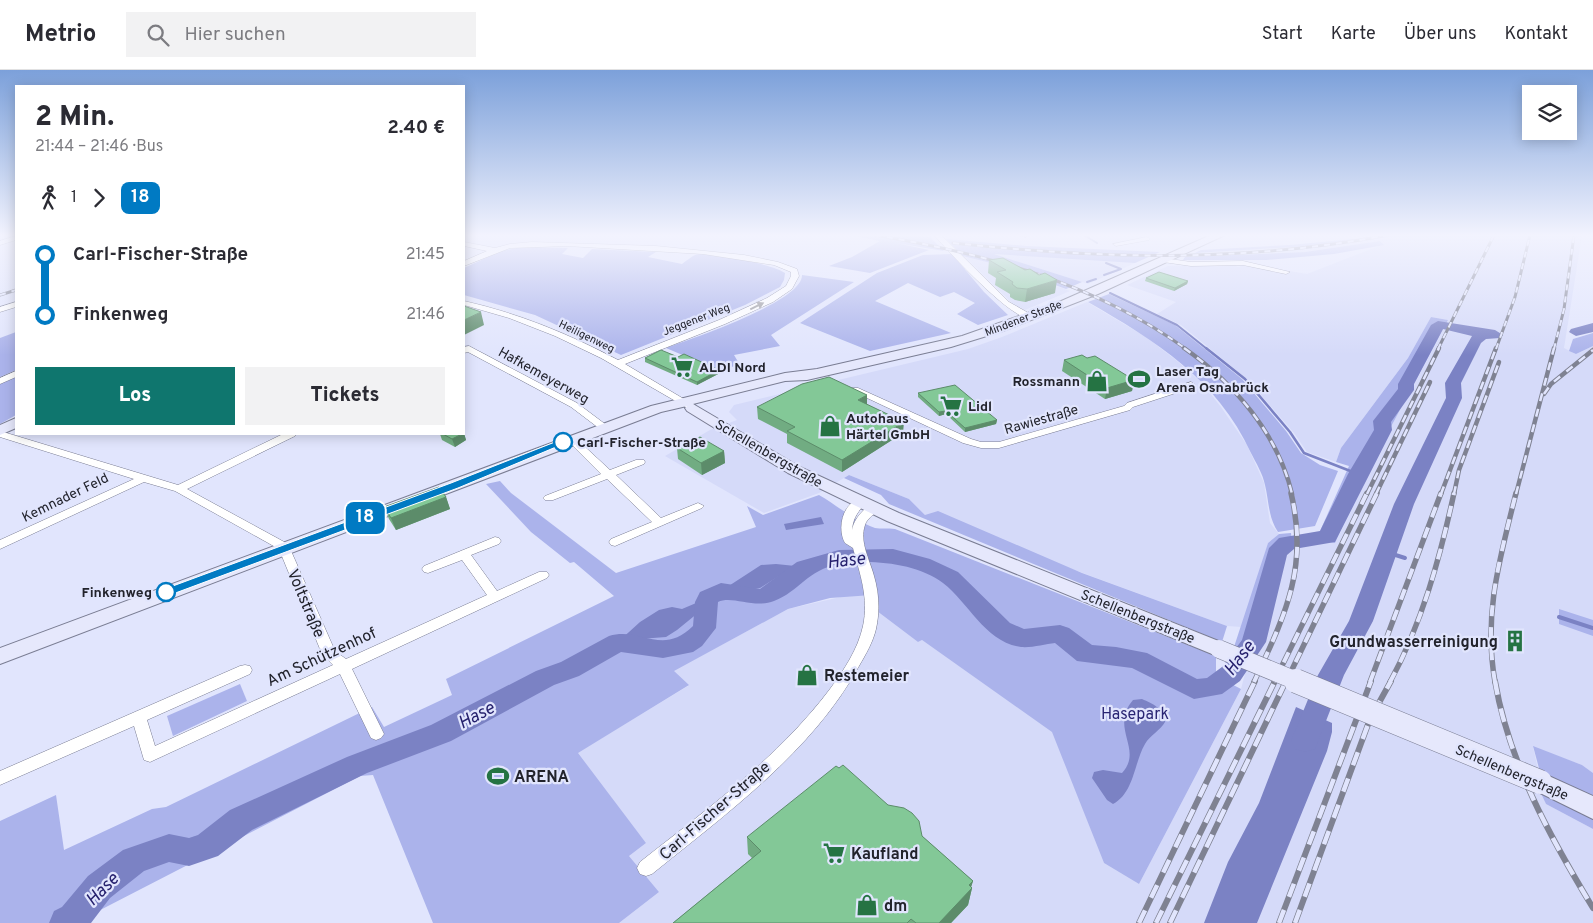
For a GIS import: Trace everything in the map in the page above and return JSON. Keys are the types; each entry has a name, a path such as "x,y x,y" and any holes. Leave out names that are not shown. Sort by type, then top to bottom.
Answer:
{"main road":[{"name":"Mindener Straße","path":"0,656 284,547 454,486 604,427 687,404 965,340 1028,317 1130,275"},
{"name":"Mindener Straße","path":"454,486 503,472 578,446 687,404"},
{"name":"Schellenbergstraße","path":"687,404 794,470 867,505 1540,782 1593,808"},
{"path":"0,433 15,423"}],"street":[{"name":"Jeggener Weg","path":"617,364 647,350 722,322 770,300 789,287 795,275"},
{"path":"976,275 1006,304 1028,317"},
{"name":"Heiligenweg","path":"465,303 537,326 617,364 687,404"},
{"path":"0,310 14,306"},
{"name":"Hafkemeyerweg","path":"466,349 574,405 604,427"},
{"path":"817,373 833,381"},
{"path":"0,381 15,374"},
{"name":"Rawiestraße","path":"847,387 967,441 981,445 999,445 1121,410 1130,405 1191,385"},
{"path":"0,433 179,489 284,547"},
{"path":"589,433 580,441 578,446 660,523"},
{"path":"179,489 289,435"},
{"path":"549,498 640,462"},
{"name":"Kemnader Feld","path":"0,545 144,478"},
{"name":"Carl-Fischer-Straße","path":"646,868 719,809 778,755 799,735 836,693 863,648 870,627 872,600 858,544 860,523 867,505"},
{"path":"615,542 698,506"},
{"path":"428,569 495,541"},
{"name":"Voltstraße","path":"284,547 329,654 343,665 376,734"},
{"path":"464,554 495,597"},
{"name":"Am Schützenhof","path":"139,717 150,755 543,575"},
{"name":"Am Schützenhof","path":"0,778 245,670"}],"shaded area":[{"path":"983,275 1027,275 1070,291 1025,310 1014,305"},
{"path":"1059,275 1109,275 1088,284"},
{"path":"1149,275 1576,275 1564,348 1576,354 1593,346 1593,773 1582,765 1533,747 1546,804 1593,829 1593,923 619,923 659,892 629,856 646,843 577,753 688,686 673,671 788,609 845,596 872,595 873,608 918,642 922,640 1053,732 1104,863 1139,884 1241,689 1277,553 1287,543 1310,539 1335,543 1363,479 1448,320 1431,317 1408,358 1341,448 1336,462 1307,452 1294,433 1247,379 1181,325 1157,314 1176,302 1127,285"},
{"path":"1087,302 1146,337 1202,383 1247,445 1264,483 1270,523 1279,534 1268,543 1242,627 1227,626 925,515 909,499 849,475 819,493 764,513 665,456 710,430 737,420 729,412 734,405 968,349"},
{"path":"821,517 824,524 786,530 784,524"},
{"path":"776,564 805,567 796,574 779,576 760,588 735,593 721,591 761,565"},
{"path":"708,598 704,608 666,637 640,639 628,644 618,642 640,622 659,610 672,607 682,609"},
{"path":"1142,699 1154,705 1163,713 1165,722 1145,744 1125,793 1113,804 1107,800 1092,778 1094,772 1103,770 1122,773 1128,764 1130,755 1124,720 1133,700"},
{"path":"1296,707 1332,723 1332,732 1327,751 1257,923 1204,923 1228,862 1259,803"}],"green space":[{"path":"465,275 785,275 780,287 745,305 621,355 535,315 465,295"},
{"path":"802,275 854,282 771,335 780,346 734,355 740,365 718,370 666,348 766,308 785,297 797,286"},
{"path":"874,275 970,275 1008,315 978,325 957,314 975,303 954,292 940,297 908,283 875,301 951,333 870,351 800,323"},
{"path":"1027,275 1059,275 1082,282 1066,289"},
{"path":"1109,294 1175,325 1242,379 1286,431 1301,453 1320,465 1338,471 1315,526 1278,532 1271,515 1261,473 1237,427 1221,404 1182,364 1160,347 1088,302"},
{"path":"1431,317 1448,320 1363,479 1335,543 1316,540 1349,466 1336,462 1341,448 1408,358"},
{"path":"15,332 15,370 0,377 0,338"},
{"path":"1593,333 1593,346 1576,354 1569,351 1573,339"},
{"path":"15,376 15,416 0,424 0,384"},
{"path":"849,475 909,499 925,515 938,511 1082,573 1227,626 1222,642 889,504 881,495 844,478"},
{"name":"Hasepark","path":"500,481 511,493 616,573 756,527 747,506 763,515 819,495 867,525 875,528 895,529 1216,656 1216,676 1241,689 1139,884 1104,863 1052,732 922,640 918,642 873,608 872,595 830,598 788,609 674,671 689,685 578,753 646,843 629,856 659,892 619,923 433,923 373,775 360,776 75,923 0,923 0,821 56,795 64,850 152,809 166,807 372,707 384,727 452,695 446,679 614,596 574,562 570,563 531,532 486,484"},
{"path":"1291,533 1292,542 1287,543 1277,553 1254,642 1248,653 1234,647 1268,543 1279,534"},
{"path":"1559,609 1593,620 1593,636 1559,624"},
{"path":"240,684 247,701 173,736 167,716"},
{"path":"1533,746 1582,765 1593,773 1593,798 1540,772"},
{"path":"1540,791 1593,818 1593,829 1546,804"}],"building":[{"path":"1001,275 1048,275 1057,280 1027,289 1017,288 1012,284 1013,282"},
{"path":"1153,275 1168,275 1188,281 1175,288 1146,278"},
{"path":"465,306 481,312 465,320"},
{"name":"ALDI Nord","path":"661,350 678,357 684,354 719,370 697,382 645,358"},
{"path":"1082,355 1087,358 1095,356 1134,380 1107,388 1064,360"},
{"name":"Autohaus Härtel GmbH","path":"829,377 867,395 858,400 904,422 842,460 787,431 795,427 757,407 802,384"},
{"name":"Lidl","path":"955,385 997,420 965,428 946,411 939,412 918,393"},
{"path":"445,435 460,435 452,439"},
{"path":"700,437 724,451 701,463 677,448"},
{"path":"439,487 446,497 391,518 384,507"},
{"name":"Kaufland","path":"843,765 888,805 904,808 912,813 919,821 922,836 973,881 969,885 972,888 939,923 916,923 911,919 907,923 673,923 761,851 747,837 836,766 839,768"}],"waterway":[{"path":"1087,282 1096,279"},
{"path":"1110,293 1177,325 1207,349"},
{"name":"Hase","path":"66,923 74,919 99,887 134,860 169,848 189,852 207,846 241,820 357,765 441,733 545,678 570,669 618,642 651,649 674,648 684,645 694,640 704,628 708,598 721,591 761,597 774,592 805,567 839,557 893,556 922,564 950,577 1001,629 1022,638 1060,634 1086,654 1138,660 1194,689 1213,687 1231,674 1254,642 1277,553 1287,543 1327,537 1332,530 1358,474 1383,430 1382,421 1406,390 1406,384 1438,325 1452,326 1480,334 1495,335"},
{"name":"Hase","path":"1576,332 1593,327"},
{"name":"Hase","path":"1305,741 1331,675 1361,621 1404,504 1454,398 1453,383 1475,341 1481,336"},
{"path":"1206,348 1245,379 1290,432 1304,453 1358,474"},
{"path":"1386,552 1405,558"},
{"path":"1559,617 1593,628"}],"railway":[{"path":"1039,275 1076,288 1114,306 1186,349"},
{"path":"1438,349 1474,275"},
{"path":"1496,349 1515,297 1520,275"},
{"path":"1554,349 1564,309 1569,275"},
{"path":"0,295 15,290"},
{"path":"1184,348 1220,377 1252,412 1276,451 1292,494"},
{"path":"1367,494 1439,348"},
{"path":"1441,494 1496,348"},
{"path":"1516,494 1554,348"},
{"path":"1544,394 1551,384 1593,350"},
{"path":"1454,494 1459,470 1499,362"},
{"path":"1376,494 1430,382"},
{"path":"1254,682 1284,613 1291,590 1297,545 1296,520 1291,493"},
{"path":"1274,682 1367,493"},
{"path":"1286,682 1377,493"},
{"path":"1370,682 1441,493"},
{"path":"1390,682 1412,637 1429,590 1443,542 1454,493"},
{"path":"1495,682 1491,633 1492,609 1499,563 1516,493"},
{"path":"1139,923 1255,681"},
{"path":"1156,923 1275,681"},
{"path":"1170,923 1286,681"},
{"path":"1279,923 1371,681"},
{"path":"1295,923 1370,719 1391,681"},
{"path":"1495,681 1510,741 1533,799 1593,908"}],"bus line":[{"name":"18","path":"166,592 454,486 494,468 563,442"}],"place":[{"name":"ALDI Nord","path":"682,367"},
{"name":"Laser Tag Arena Osnabrück","path":"1139,379"},
{"name":"Rossmann","path":"1097,381"},
{"name":"Lidl","path":"951,406"},
{"name":"Autohaus Härtel GmbH","path":"830,426"},
{"name":"Carl-Fischer-Straße","path":"563,442"},
{"name":"Finkenweg","path":"166,592"},
{"name":"Grundwasserreinigung","path":"1515,641"},
{"name":"Restemeier","path":"807,675"},
{"name":"ARENA","path":"498,776"},
{"name":"Kaufland","path":"834,853"},
{"name":"dm","path":"867,905"}]}
